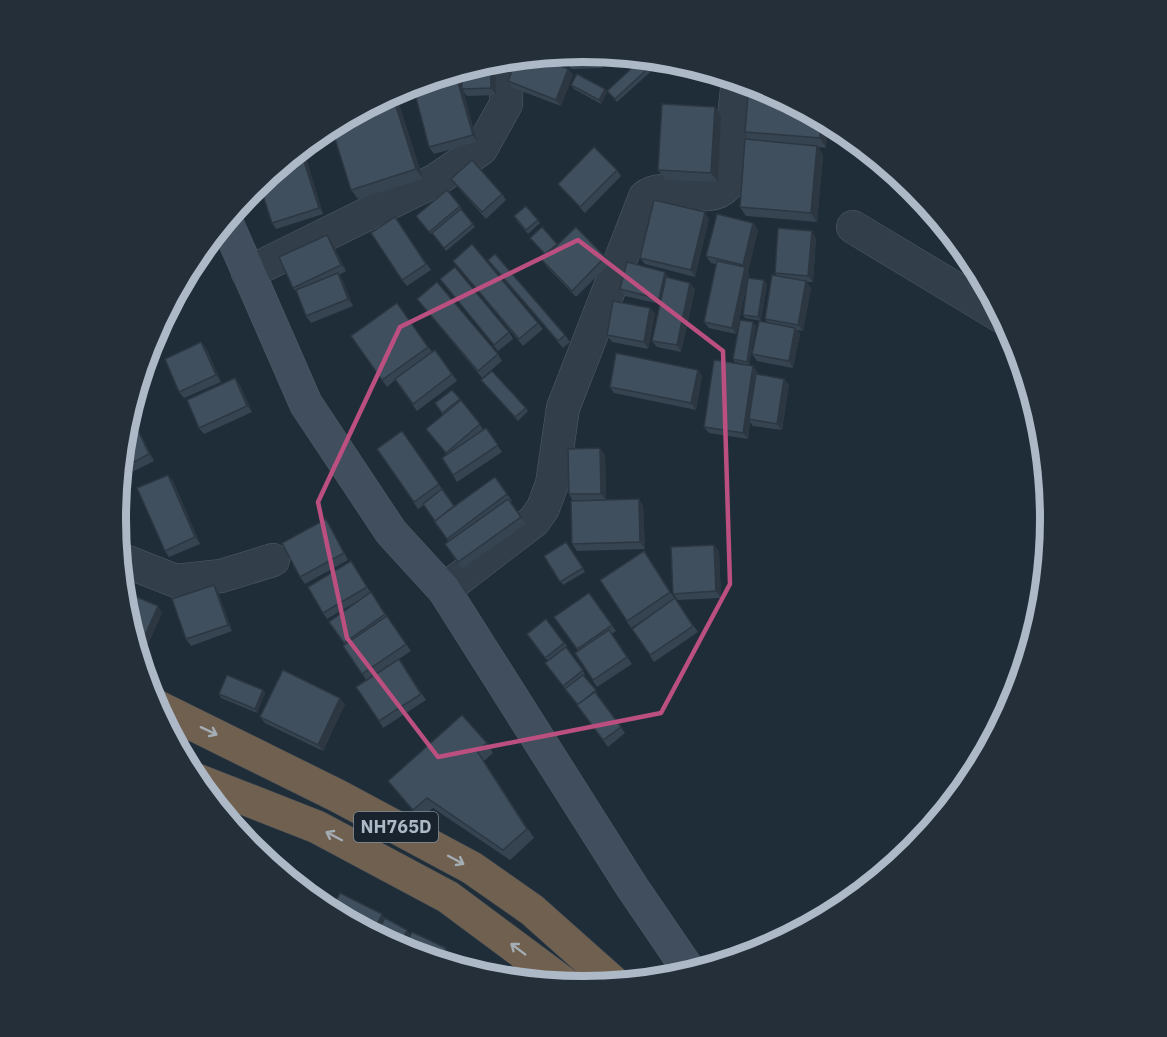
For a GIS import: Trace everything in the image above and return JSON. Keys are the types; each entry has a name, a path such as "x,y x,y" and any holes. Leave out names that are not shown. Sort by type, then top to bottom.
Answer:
{"highway":[{"name":"NH765D","path":"170,713 338,796 472,868 532,910 605,975"},
{"name":"NH765D","path":"214,787 317,827 448,897 553,975"}],"street":[{"path":"248,273 436,180 481,149 506,104 507,68"},
{"path":"444,590 534,521 543,508 552,484 563,408 645,197 657,191 716,194 727,185 737,89"},
{"path":"853,227 989,309"},
{"path":"230,230 306,404 392,532 444,590 632,887 685,964"},
{"path":"128,562 176,581 221,576 273,560"}],"highlighted area":[{"path":"578,240 723,351 730,584 661,713 438,757 347,638 318,502 400,327"}],"building":[{"path":"551,62 568,69 556,100 508,81 514,67"},
{"path":"636,64 650,66 615,99 607,91"},
{"path":"490,71 491,88 462,89 462,78"},
{"path":"577,74 605,89 599,100 571,85"},
{"path":"457,80 473,135 429,147 415,94"},
{"path":"748,93 786,109 820,128 820,138 745,132"},
{"path":"395,103 416,169 351,190 334,136"},
{"path":"662,104 715,107 711,173 658,170"},
{"path":"745,139 817,146 811,213 740,207"},
{"path":"594,147 617,170 580,207 558,184"},
{"path":"303,158 319,208 272,223 262,193"},
{"path":"472,160 502,194 482,212 451,179"},
{"path":"447,190 460,206 429,232 416,216"},
{"path":"654,200 705,212 691,270 640,258"},
{"path":"526,206 538,220 526,230 514,216"},
{"path":"461,209 473,224 444,248 432,233"},
{"path":"717,214 753,223 743,265 706,256"},
{"path":"395,217 426,264 402,280 371,233"},
{"path":"542,227 557,244 545,254 530,238"},
{"path":"576,227 605,257 572,291 542,260"},
{"path":"778,228 812,231 808,276 775,273"},
{"path":"327,235 341,265 293,288 279,257"},
{"path":"472,244 538,323 519,339 453,261"},
{"path":"495,254 565,335 558,341 488,260"},
{"path":"717,261 745,267 732,328 704,322"},
{"path":"627,262 665,272 659,299 620,289"},
{"path":"455,267 509,332 494,345 440,279"},
{"path":"338,273 348,299 306,316 296,290"},
{"path":"772,275 806,281 798,325 765,319"},
{"path":"666,277 690,283 677,345 652,341"},
{"path":"748,278 764,280 758,317 743,315"},
{"path":"437,282 498,354 478,371 417,299"},
{"path":"613,301 650,308 644,342 607,335"},
{"path":"397,303 428,347 382,380 351,336"},
{"path":"740,320 753,322 747,362 733,359"},
{"path":"759,321 795,328 789,361 752,354"},
{"path":"201,342 216,375 179,392 165,359"},
{"path":"435,350 452,374 413,404 395,379"},
{"path":"616,353 698,370 691,403 610,387"},
{"path":"714,360 753,366 743,433 704,427"},
{"path":"492,371 526,408 515,417 481,380"},
{"path":"756,374 784,379 777,424 749,419"},
{"path":"235,378 247,406 199,428 187,400"},
{"path":"452,390 460,399 442,413 435,403"},
{"path":"461,400 480,424 446,453 426,429"},
{"path":"136,426 149,454 129,464"},
{"path":"486,428 498,445 453,475 442,458"},
{"path":"402,431 439,484 414,502 377,449"},
{"path":"600,448 601,494 569,494 568,449"},
{"path":"168,475 195,537 165,551 137,488"},
{"path":"495,477 507,494 447,539 434,521"},
{"path":"442,489 454,506 435,521 423,504"},
{"path":"508,499 521,517 458,562 445,544"},
{"path":"639,499 640,542 572,544 571,501"},
{"path":"326,519 344,553 300,577 282,543"},
{"path":"566,542 583,568 560,582 544,556"},
{"path":"714,545 716,591 673,594 671,547"},
{"path":"644,551 670,592 627,621 600,580"},
{"path":"351,561 367,587 323,613 308,587"},
{"path":"214,585 228,625 186,639 172,599"},
{"path":"371,592 385,614 344,643 329,622"},
{"path":"589,593 612,625 577,649 554,617"},
{"path":"133,595 158,606 143,640"},
{"path":"675,598 693,626 650,655 632,629"},
{"path":"387,616 406,644 362,674 343,646"},
{"path":"546,619 564,643 545,658 527,634"},
{"path":"609,630 627,657 593,680 575,653"},
{"path":"566,647 583,670 563,686 545,663"},
{"path":"399,659 421,694 379,721 356,687"},
{"path":"283,670 340,698 318,745 260,717"},
{"path":"227,675 263,690 255,709 219,694"},
{"path":"583,675 596,690 578,705 565,689"},
{"path":"595,692 621,727 603,740 577,705"},
{"path":"462,715 487,743 477,751 527,829 503,850 427,798 413,810 388,781"},
{"path":"340,893 382,914 377,926 336,902"},
{"path":"385,918 407,930 403,938 380,927"},
{"path":"412,932 446,948 444,953 408,940"}]}
